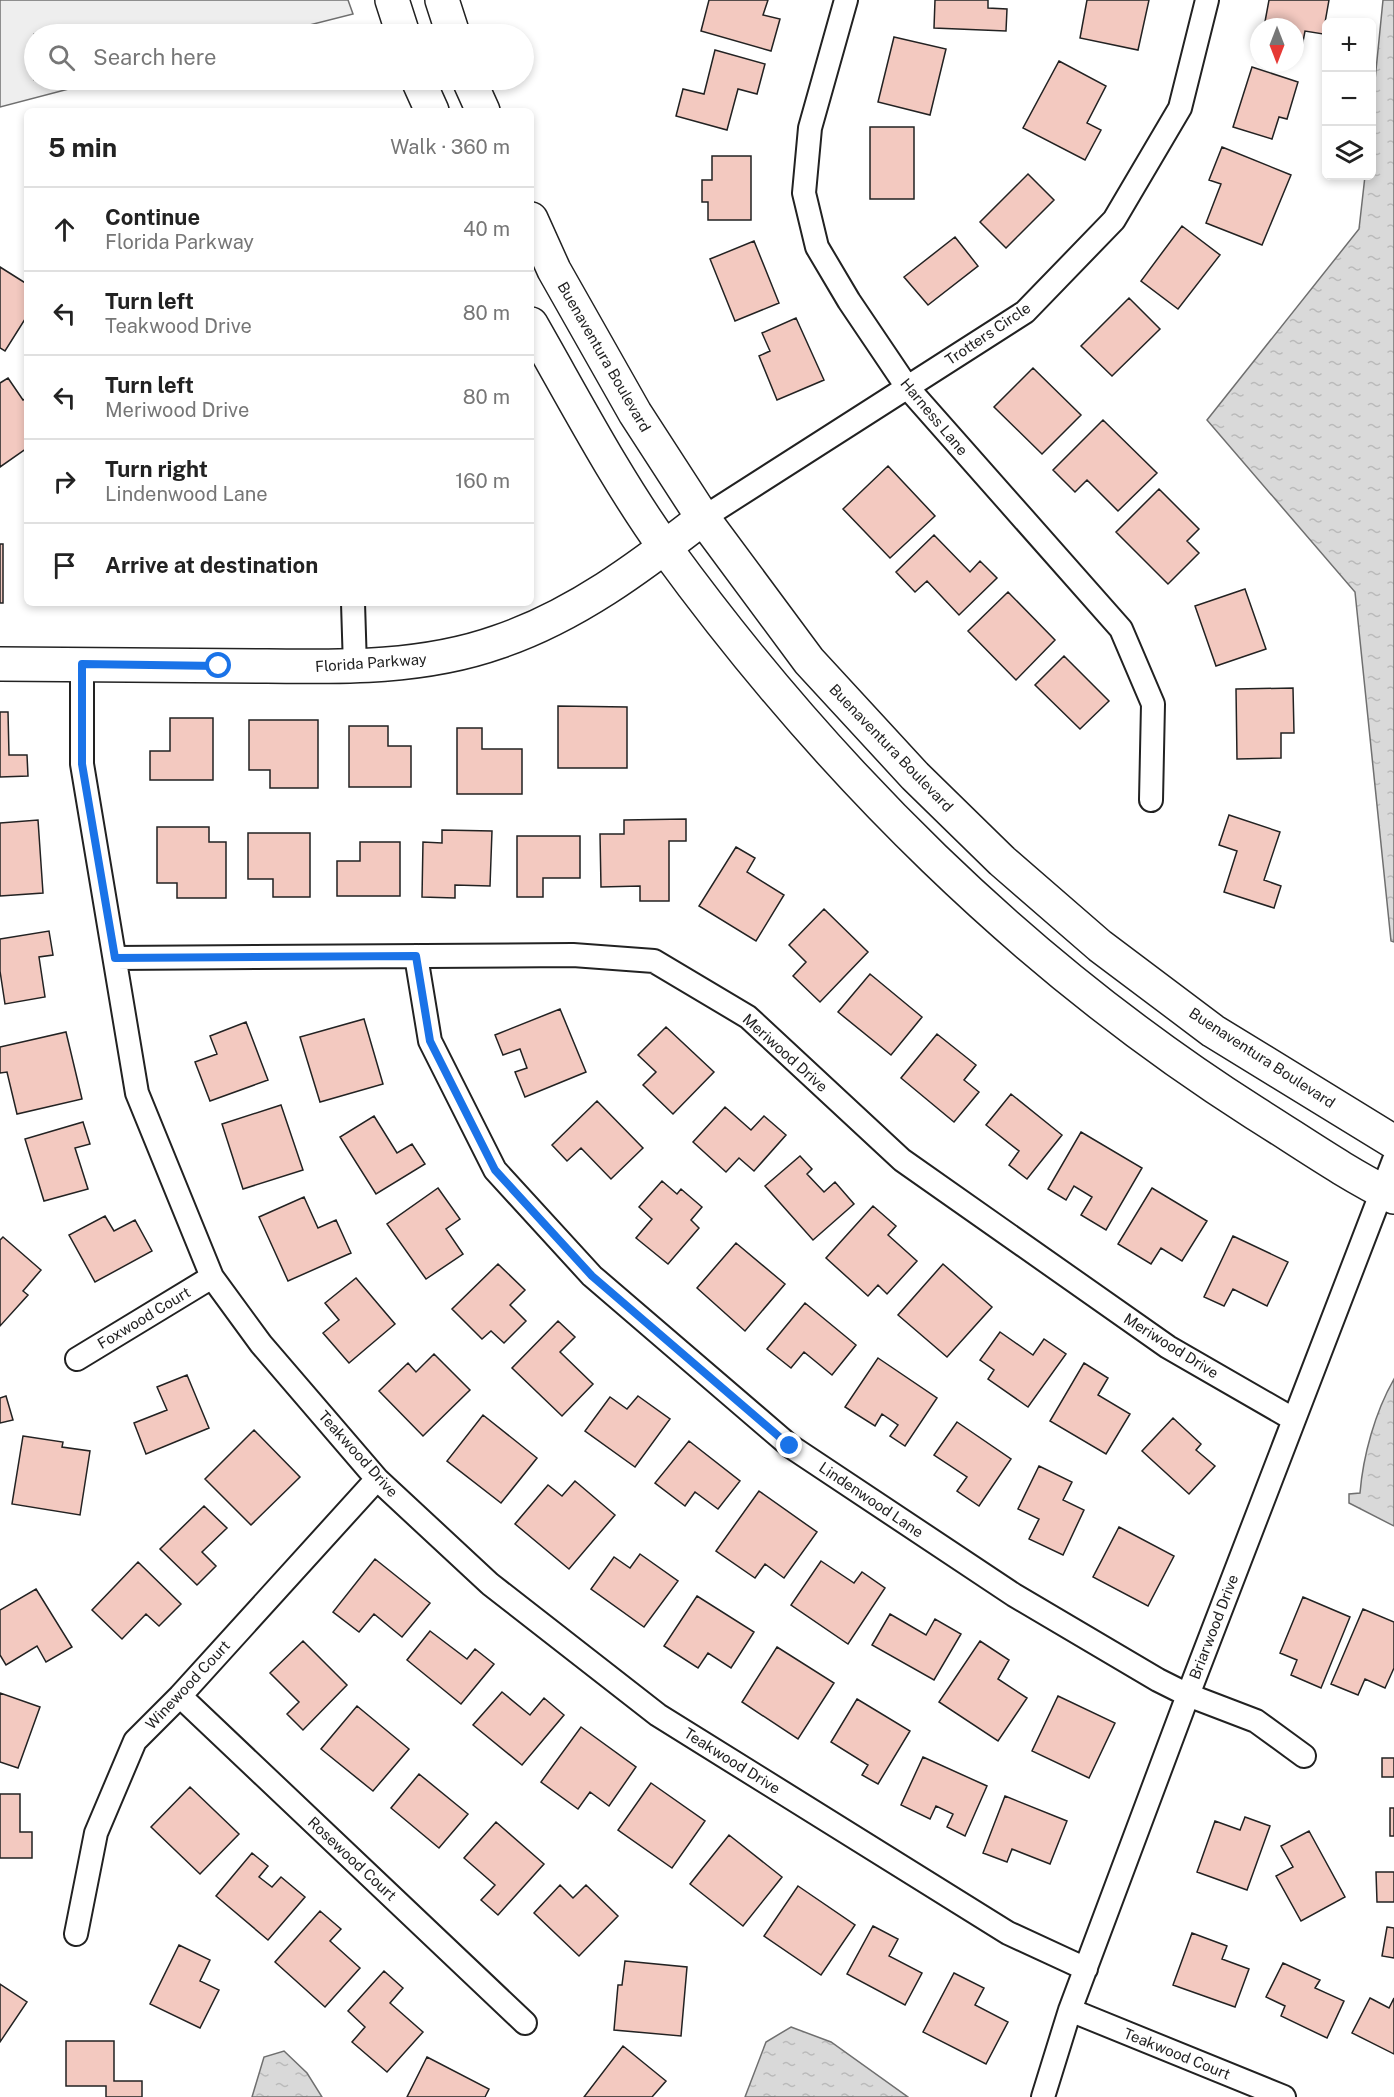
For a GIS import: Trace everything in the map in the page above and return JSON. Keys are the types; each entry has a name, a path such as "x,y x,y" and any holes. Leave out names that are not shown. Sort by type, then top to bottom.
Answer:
{"main road":[{"path":"392,0 400,24"},
{"path":"442,0 450,24"},
{"path":"423,90 431,108"},
{"path":"474,90 482,108"},
{"name":"Buenaventura Boulevard","path":"534,226 554,270 634,413 703,518 809,661 915,776 1002,861 1100,946 1213,1030 1394,1142"},
{"path":"534,329 600,447 665,548 769,681 889,816 987,909 1076,985 1188,1070 1388,1194"},
{"name":"Florida Parkway","path":"0,664 355,667 439,658 498,642 575,609 665,548 703,518"}],"street":[{"name":"Harness Lane","path":"846,0 810,128 804,193 817,246 849,301 908,387 1121,629 1154,704 1151,800"},
{"name":"Trotters Circle","path":"703,518 1025,312 1114,220 1180,108 1207,0"},
{"path":"353,606 355,667"},
{"name":"Teakwood Drive","path":"82,664 82,764 137,1093 212,1277 261,1344 377,1479 490,1584 658,1715 1008,1933 1086,1969"},
{"name":"Meriwood Drive","path":"115,958 573,955 654,961 748,1017 902,1160 1168,1347 1293,1419"},
{"name":"Lindenwood Lane","path":"416,956 430,1041 495,1170 592,1276 790,1446 1014,1595 1188,1695 1256,1721 1304,1756"},
{"name":"Briarwood Drive","path":"1043,2097 1070,2010 1293,1419 1388,1194 1394,1160"},
{"name":"Foxwood Court","path":"77,1359 212,1277"},
{"name":"Winewood Court","path":"76,1934 96,1833 135,1741 180,1696 377,1479"},
{"name":"Rosewood Court","path":"180,1696 525,2023"},
{"name":"Teakwood Court","path":"1070,2010 1284,2097"}],"shaded area":[{"path":"0,0 348,0 353,14 314,24 24,24 24,90 65,90 0,107"}],"water":[{"path":"1383,0 1394,0 1394,942 1391,941 1355,592 1207,420 1359,229 1365,180 1376,180 1376,70"},
{"path":"1394,1379 1394,1526 1349,1503 1349,1494 1360,1493 1371,1434"},
{"path":"791,2027 831,2042 908,2097 745,2097 766,2042"},
{"path":"284,2051 307,2073 322,2097 252,2097 264,2057"}],"building":[{"path":"709,0 768,0 763,15 780,19 771,51 701,31"},
{"path":"935,0 988,0 988,8 1007,9 1006,31 934,28"},
{"path":"1087,0 1149,0 1138,50 1080,38"},
{"path":"1269,0 1329,0 1326,18 1322,18 1322,34 1305,31 1304,36 1304,18 1266,18"},
{"path":"894,37 946,49 930,115 878,102"},
{"path":"715,50 765,64 757,94 738,89 727,130 676,116 683,89 704,94"},
{"path":"1059,61 1106,86 1087,123 1101,130 1085,160 1023,128"},
{"path":"1250,72 1267,72 1298,82 1287,119 1279,117 1272,139 1233,127"},
{"path":"870,127 914,127 914,199 870,199"},
{"path":"1222,147 1291,175 1262,245 1206,223 1221,184 1209,180"},
{"path":"712,156 751,156 751,220 708,220 708,202 702,202 702,180 712,180"},
{"path":"1028,174 1054,200 1006,248 980,222"},
{"path":"1182,226 1220,255 1178,309 1141,281"},
{"path":"955,237 978,266 928,305 904,277"},
{"path":"754,241 779,303 735,321 710,259"},
{"path":"0,267 24,282 24,321 5,351 0,348"},
{"path":"1129,298 1160,329 1112,376 1081,346"},
{"path":"796,318 824,380 777,400 759,356 770,351 762,333"},
{"path":"1033,368 1081,415 1042,454 994,407"},
{"path":"8,378 24,400 24,450 0,467 0,383"},
{"path":"1103,420 1157,473 1118,511 1087,480 1075,492 1053,470"},
{"path":"888,466 935,516 890,558 843,509"},
{"path":"1159,489 1199,529 1187,541 1199,553 1168,584 1116,532"},
{"path":"934,535 970,572 980,561 997,578 959,615 927,581 915,592 896,572"},
{"path":"0,544 3,544 3,603 0,603"},
{"path":"1245,589 1266,649 1216,666 1195,606"},
{"path":"1008,592 1055,640 1016,680 968,631"},
{"path":"1064,656 1109,701 1080,729 1035,685"},
{"path":"1293,688 1294,733 1281,733 1281,758 1237,759 1236,689"},
{"path":"558,706 627,707 627,768 558,768"},
{"path":"0,712 8,712 9,755 27,755 28,776 0,777"},
{"path":"170,718 213,718 213,780 150,780 150,751 170,751"},
{"path":"249,720 318,720 318,788 270,788 270,770 249,770"},
{"path":"349,726 388,726 388,746 411,746 411,787 349,787"},
{"path":"457,728 482,728 482,749 522,749 522,794 457,794"},
{"path":"1229,815 1280,832 1264,880 1281,886 1274,908 1224,892 1237,851 1219,845"},
{"path":"686,819 686,841 669,841 669,901 640,901 640,886 601,887 600,834 624,834 624,820"},
{"path":"38,820 43,893 0,896 0,823"},
{"path":"157,827 209,827 209,842 226,842 226,898 177,898 177,883 157,883"},
{"path":"442,830 492,831 490,886 455,885 455,898 422,897 423,842 442,843"},
{"path":"248,833 310,833 310,897 273,897 273,879 248,879"},
{"path":"517,836 580,836 580,878 543,878 543,897 517,897"},
{"path":"360,842 400,842 400,896 337,896 337,861 360,861"},
{"path":"736,847 755,858 747,872 784,895 756,941 699,906"},
{"path":"824,909 868,952 820,1002 793,976 806,962 789,945"},
{"path":"49,931 53,955 39,957 45,997 5,1004 0,971 0,939"},
{"path":"870,974 922,1017 891,1055 838,1012"},
{"path":"560,1009 586,1072 525,1097 515,1072 527,1068 520,1049 503,1055 495,1035"},
{"path":"364,1019 383,1084 320,1102 300,1037"},
{"path":"246,1022 268,1080 210,1101 195,1062 217,1054 210,1036"},
{"path":"666,1027 714,1072 673,1114 643,1085 656,1072 638,1055"},
{"path":"66,1032 82,1099 17,1114 7,1072 0,1073 0,1047"},
{"path":"937,1034 976,1065 964,1080 979,1092 954,1122 901,1078"},
{"path":"1011,1094 1062,1135 1027,1179 1009,1165 1019,1151 986,1125"},
{"path":"597,1101 643,1148 611,1179 581,1148 567,1161 552,1145"},
{"path":"281,1105 303,1170 243,1189 222,1124"},
{"path":"725,1107 751,1130 764,1116 786,1135 754,1171 739,1158 726,1172 693,1142"},
{"path":"374,1116 397,1153 412,1144 425,1164 376,1194 340,1137"},
{"path":"83,1122 90,1144 75,1148 88,1189 44,1201 25,1139"},
{"path":"1081,1132 1142,1168 1106,1230 1081,1215 1092,1197 1074,1186 1066,1200 1048,1189"},
{"path":"800,1156 812,1169 807,1174 824,1192 835,1182 854,1204 813,1240 765,1186"},
{"path":"662,1181 677,1194 681,1189 702,1207 691,1220 699,1228 668,1264 636,1238 652,1219 639,1207"},
{"path":"438,1188 460,1219 446,1229 463,1254 426,1279 387,1224"},
{"path":"1152,1188 1207,1221 1182,1261 1161,1248 1151,1264 1118,1244"},
{"path":"304,1197 318,1228 336,1220 351,1253 288,1281 259,1217"},
{"path":"873,1206 896,1226 888,1235 917,1261 887,1294 878,1285 868,1296 826,1258"},
{"path":"105,1216 114,1231 135,1220 152,1251 95,1282 69,1235"},
{"path":"1233,1236 1288,1262 1267,1306 1233,1289 1224,1306 1204,1297"},
{"path":"3,1237 41,1270 23,1291 28,1295 0,1326 0,1240"},
{"path":"736,1243 785,1284 745,1331 697,1288"},
{"path":"498,1264 525,1290 510,1305 526,1321 504,1343 491,1331 482,1339 452,1309"},
{"path":"943,1264 992,1307 947,1357 898,1315"},
{"path":"356,1278 395,1324 349,1363 323,1333 339,1320 325,1303"},
{"path":"805,1303 856,1345 832,1375 804,1352 791,1368 767,1349"},
{"path":"558,1321 575,1337 560,1352 593,1384 562,1416 512,1368"},
{"path":"1000,1332 1033,1355 1044,1339 1066,1354 1028,1407 988,1379 994,1370 980,1360"},
{"path":"434,1354 470,1390 423,1436 379,1391 408,1363 416,1372"},
{"path":"878,1358 937,1398 905,1446 890,1436 898,1425 882,1414 875,1426 845,1407"},
{"path":"1084,1363 1108,1378 1098,1395 1130,1414 1106,1454 1050,1421"},
{"path":"187,1375 209,1428 146,1454 134,1423 167,1410 157,1387"},
{"path":"6,1396 13,1420 0,1423 0,1398"},
{"path":"638,1396 670,1419 635,1467 585,1431 610,1397 627,1409"},
{"path":"483,1415 537,1458 501,1503 447,1461"},
{"path":"1173,1418 1201,1444 1196,1450 1215,1466 1189,1494 1142,1451"},
{"path":"957,1422 1011,1459 979,1506 957,1491 967,1477 934,1455"},
{"path":"254,1430 300,1477 251,1525 205,1479"},
{"path":"23,1436 63,1442 62,1447 90,1451 80,1515 12,1504"},
{"path":"689,1441 740,1481 718,1509 695,1492 685,1506 655,1483"},
{"path":"1039,1466 1072,1482 1063,1500 1084,1510 1063,1555 1029,1539 1039,1519 1018,1509"},
{"path":"575,1481 615,1515 569,1569 515,1524 548,1485 562,1496"},
{"path":"759,1491 817,1532 784,1578 765,1564 755,1578 716,1551"},
{"path":"204,1506 227,1528 202,1552 216,1566 197,1585 160,1549"},
{"path":"1119,1527 1174,1556 1148,1606 1093,1577"},
{"path":"640,1554 678,1581 644,1627 591,1589 614,1557 630,1568"},
{"path":"375,1559 430,1603 402,1637 374,1614 359,1632 333,1612"},
{"path":"821,1561 854,1583 862,1572 885,1588 848,1644 791,1605"},
{"path":"138,1562 181,1604 159,1626 146,1614 122,1639 92,1610"},
{"path":"36,1589 72,1647 46,1662 37,1646 6,1665 0,1655 0,1610"},
{"path":"697,1596 754,1632 731,1668 708,1653 698,1668 664,1646"},
{"path":"1303,1597 1350,1617 1321,1688 1291,1675 1297,1660 1280,1653"},
{"path":"1363,1609 1394,1622 1394,1668 1385,1688 1365,1679 1358,1695 1331,1684"},
{"path":"890,1614 926,1635 935,1619 961,1634 934,1680 872,1645"},
{"path":"430,1631 467,1659 475,1649 494,1664 461,1704 407,1660"},
{"path":"303,1641 347,1685 303,1730 287,1714 299,1702 270,1673"},
{"path":"980,1641 1009,1660 998,1679 1027,1698 998,1741 939,1702"},
{"path":"777,1647 834,1683 798,1739 742,1702"},
{"path":"502,1692 530,1715 544,1698 564,1715 522,1765 473,1725"},
{"path":"0,1693 40,1707 18,1768 0,1762"},
{"path":"1058,1696 1115,1723 1089,1778 1032,1751"},
{"path":"857,1699 910,1731 878,1784 862,1775 868,1765 831,1742"},
{"path":"357,1706 409,1749 373,1791 321,1749"},
{"path":"581,1727 636,1767 609,1806 590,1792 578,1809 541,1782"},
{"path":"923,1757 987,1786 965,1836 947,1827 953,1814 936,1806 930,1819 901,1805"},
{"path":"1382,1758 1394,1758 1394,1777 1382,1777"},
{"path":"419,1774 468,1814 439,1848 391,1808"},
{"path":"651,1783 705,1821 672,1868 618,1830"},
{"path":"190,1787 239,1834 200,1874 151,1827"},
{"path":"0,1794 20,1794 20,1832 32,1832 32,1858 0,1858"},
{"path":"1005,1796 1067,1821 1050,1864 1012,1849 1007,1862 983,1853"},
{"path":"1390,1808 1394,1808 1394,1836 1390,1836"},
{"path":"1245,1817 1270,1826 1247,1890 1197,1872 1215,1821 1240,1830"},
{"path":"496,1822 544,1864 498,1915 481,1900 495,1885 464,1858"},
{"path":"1309,1831 1345,1897 1301,1921 1276,1876 1293,1867 1281,1846"},
{"path":"729,1835 782,1877 743,1926 690,1884"},
{"path":"252,1853 268,1866 259,1877 272,1887 281,1877 305,1897 268,1940 216,1896"},
{"path":"1376,1872 1394,1872 1394,1902 1377,1902"},
{"path":"560,1885 573,1898 586,1885 618,1916 579,1956 534,1913"},
{"path":"798,1886 855,1925 821,1975 764,1936"},
{"path":"320,1911 341,1929 330,1941 360,1968 325,2007 275,1962"},
{"path":"873,1926 898,1939 889,1956 922,1973 905,2005 847,1974"},
{"path":"1387,1927 1394,1928 1394,1958 1382,1956"},
{"path":"1192,1933 1227,1946 1222,1959 1249,1969 1235,2007 1173,1985"},
{"path":"179,1945 210,1960 200,1981 219,1990 200,2028 150,2004"},
{"path":"625,1961 687,1967 681,2036 614,2030 618,1985 622,1985"},
{"path":"1283,1963 1320,1980 1315,1988 1344,2001 1327,2038 1281,2016 1285,2006 1266,1997"},
{"path":"384,1971 403,1988 390,2003 423,2032 387,2072 352,2042 365,2027 348,2011"},
{"path":"954,1973 984,1988 975,2005 1008,2022 986,2064 923,2032"},
{"path":"0,1984 27,2002 0,2042"},
{"path":"1370,1998 1389,2008 1394,1998 1394,2054 1352,2033"},
{"path":"66,2041 114,2041 114,2081 142,2081 142,2097 106,2097 106,2086 66,2086"},
{"path":"623,2046 666,2081 652,2097 584,2097"},
{"path":"427,2057 489,2089 485,2097 407,2097"}],"route":[{"path":"219,666 82,664 82,764 115,958 416,956 430,1041 495,1170 592,1276 790,1446"}]}
